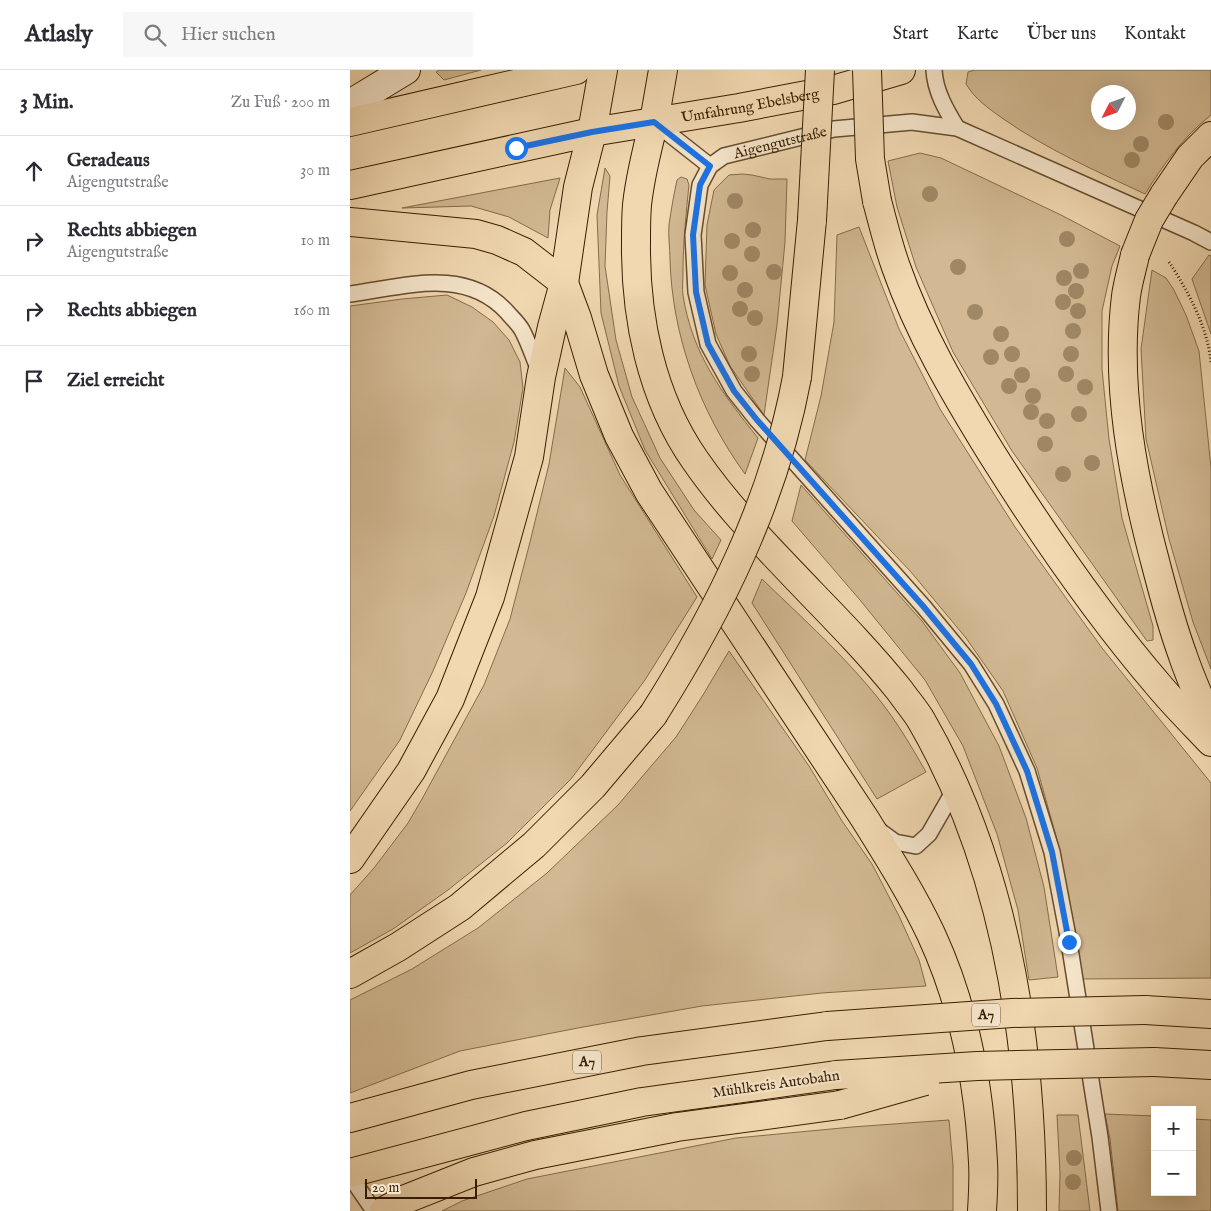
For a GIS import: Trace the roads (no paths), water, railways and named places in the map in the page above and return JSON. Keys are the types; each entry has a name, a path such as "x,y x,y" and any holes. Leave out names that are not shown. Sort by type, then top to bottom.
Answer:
{"main road":[{"path":"350,122 576,70"},
{"path":"350,859 412,771 450,699 493,587 529,457 552,327 564,282 578,186 592,132 603,70"},
{"path":"663,70 637,207 636,274 644,340 666,408 693,458 727,503 876,662 920,717 956,786 981,850 1003,932 1018,1010 1029,1116 1032,1211"},
{"path":"350,974 398,947 460,907 534,845 593,786 653,715 693,650 732,576 759,513 776,466 797,377 812,220 820,70"},
{"path":"867,70 870,159 877,201 896,266 923,332 964,410 1066,566 1117,635 1160,688 1211,742"},
{"name":"Umfahrung Ebelsberg","path":"654,122 833,90 901,70"},
{"path":"350,185 592,132 654,122"},
{"path":"1211,136 1190,157 1149,220 1135,255 1126,295 1123,345 1125,398 1133,458 1146,528 1183,656 1211,726"},
{"path":"350,222 476,234 497,240 524,252 564,282 594,375 619,436 649,492 865,819 898,872 931,934 951,985 968,1038 978,1101 984,1163 982,1211"},
{"name":"A7","path":"350,1118 471,1085 642,1051 827,1026 1012,1013 1145,1010 1211,1014"},
{"name":"Mühlkreis Autobahn","path":"350,1174 526,1126 642,1102 836,1075 977,1066 1154,1062 1211,1065"},
{"path":"395,1205 474,1172 536,1155 678,1127 840,1105 977,1066"}],"street":[{"path":"350,104 406,70"}],"lane":[{"path":"934,70 934,79 945,108 957,128"},
{"path":"654,122 710,166 700,185 693,235 696,292 708,344 734,391 757,420 923,606 971,664 996,704 1027,771 1052,852 1100,1136 1109,1211"},
{"name":"Aigengutstraße","path":"710,166 724,156 834,129 912,122 957,128 1211,242"},
{"path":"350,294 434,282 461,285 482,292 502,308 521,329 542,377"},
{"path":"865,819 895,842 916,846 929,834 956,786"},
{"path":"350,1174 374,1211"}]}
